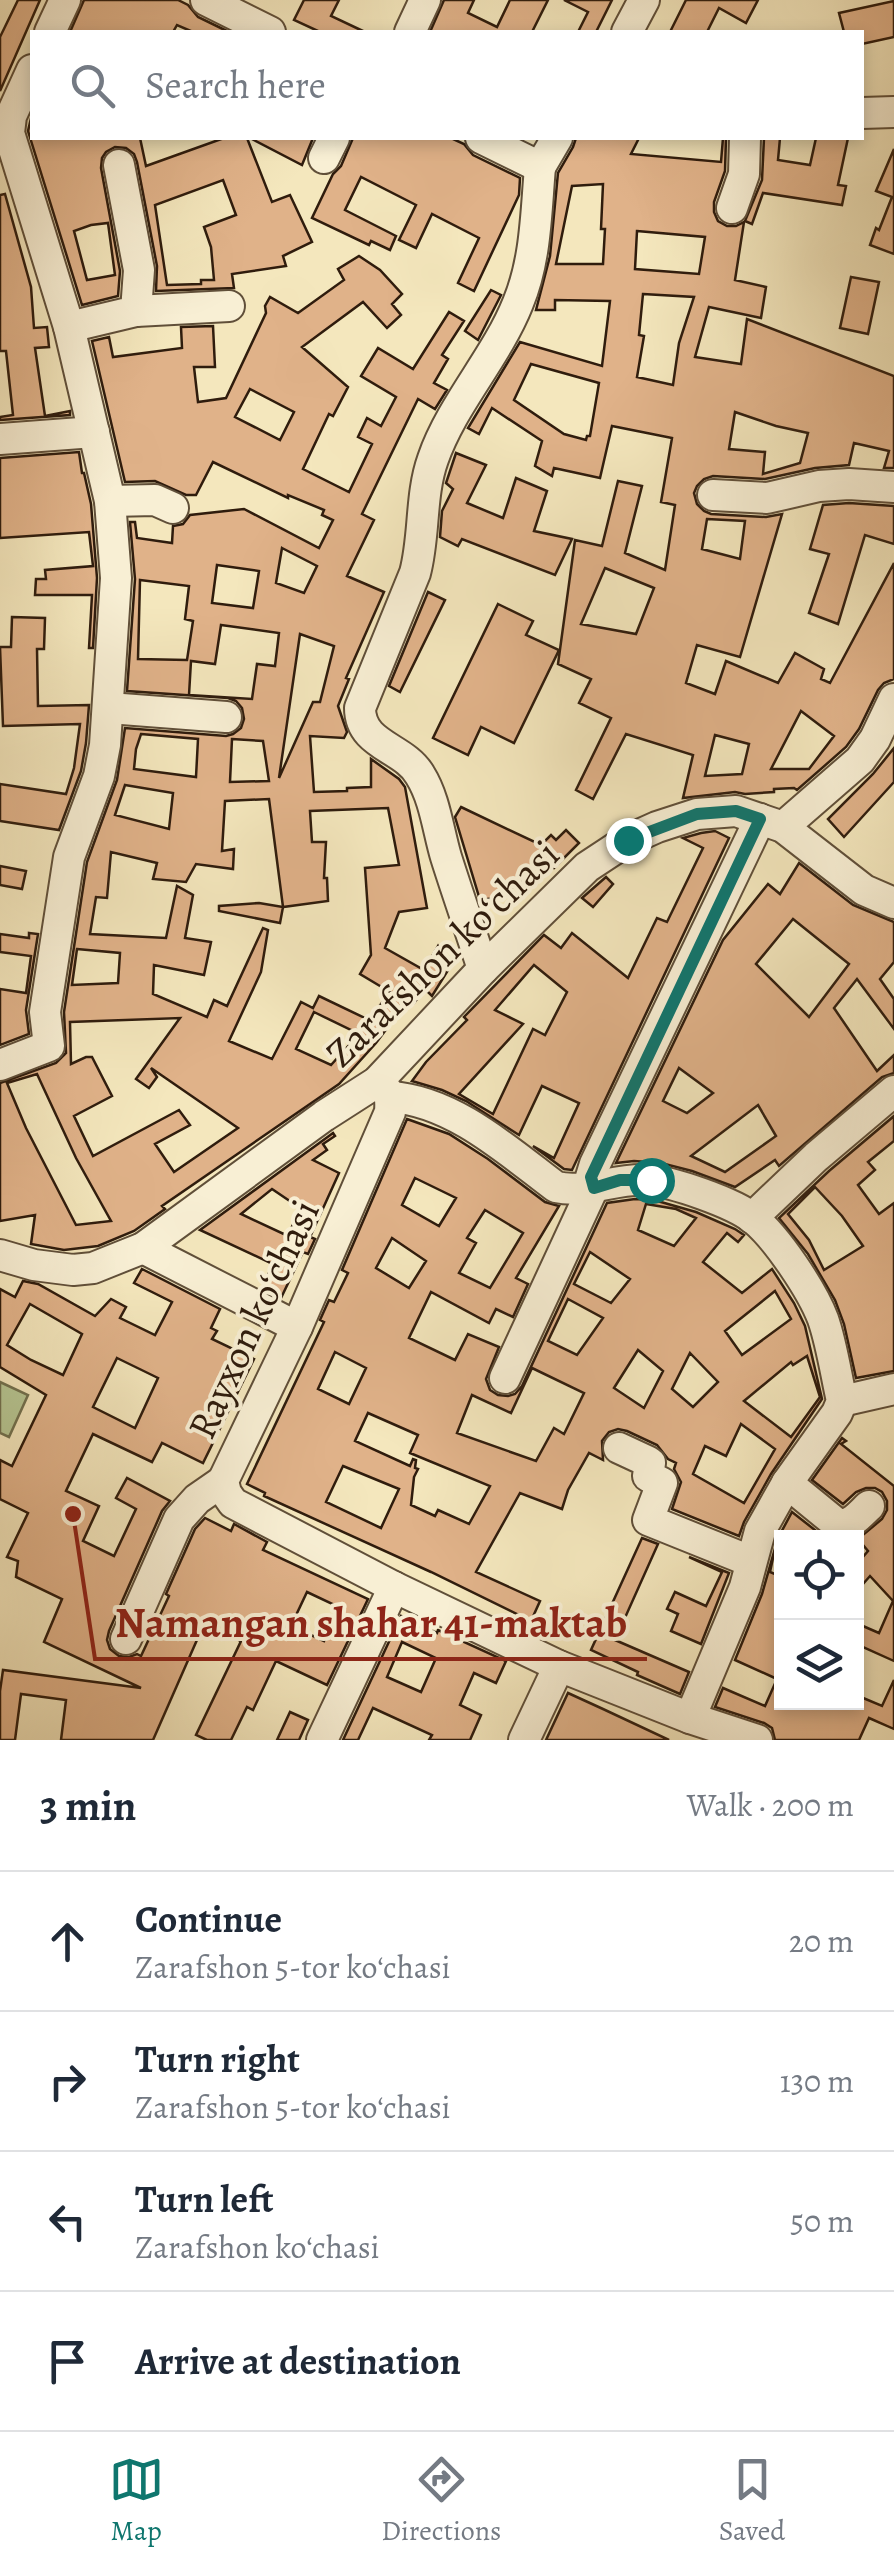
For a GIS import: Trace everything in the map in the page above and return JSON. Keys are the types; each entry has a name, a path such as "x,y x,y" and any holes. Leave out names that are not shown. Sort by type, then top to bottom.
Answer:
{"street":[{"path":"51,30 65,0"},
{"path":"411,30 425,0"},
{"path":"628,30 644,0"},
{"path":"213,2 266,30"},
{"path":"0,1066 49,1046 46,1012 70,857 99,776 105,745 116,578 110,500 69,328 9,133 11,116 30,74"},
{"path":"864,113 894,112"},
{"path":"485,140 540,167"},
{"path":"483,969 428,791 416,768 367,733 360,708 414,573 433,457 509,323 526,284 540,167 556,140"},
{"path":"732,208 744,174 746,140"},
{"path":"119,165 139,270 136,311"},
{"path":"69,328 136,311 229,306"},
{"path":"0,439 94,432"},
{"path":"714,496 767,498 819,486 849,484 894,487"},
{"path":"110,500 155,500 173,508"},
{"path":"505,1378 594,1188 591,1177 595,1164 771,823 860,760 894,699"},
{"path":"109,708 226,717"},
{"name":"Zarafshon koʻchasi","path":"0,1255 73,1270 92,1268 143,1248 324,1116 384,1090 483,969 587,868 628,840 697,814 736,811 771,823"},
{"path":"771,823 864,890 894,903"},
{"path":"384,1090 458,1118 556,1186 594,1188 620,1180 651,1180 685,1188 752,1218 788,1258 822,1319 842,1401 760,1531 746,1586 690,1718"},
{"name":"Rayxon koʻchasi","path":"384,1090 390,1112 297,1327 223,1481 226,1493 234,1504 559,1666 757,1740"},
{"path":"752,1218 816,1156 894,1091"},
{"path":"143,1248 297,1327"},
{"path":"842,1401 894,1390"},
{"path":"619,1448 647,1461 648,1476 662,1483 648,1520 750,1561"},
{"path":"126,1639 179,1519 197,1499 223,1481"},
{"path":"787,1483 842,1526 869,1506"},
{"path":"322,1740 394,1587"},
{"path":"524,1740 559,1666"}],"green space":[{"path":"0,1382 28,1395 9,1437 0,1433"}],"building":[{"path":"18,0 40,0 0,91 0,37"},
{"path":"84,0 178,0 198,17 225,30 188,30 177,25 174,30 71,30"},
{"path":"304,0 339,0 331,16 361,30 316,30 294,20"},
{"path":"444,0 474,0 468,13 497,27 510,0 548,0 533,30 431,30"},
{"path":"564,0 612,0 597,30 579,30 588,12"},
{"path":"686,0 758,0 746,23 719,8 708,30 671,30"},
{"path":"894,1 894,37 864,44 864,30 843,30 839,13"},
{"path":"31,140 140,140 146,166 218,140 248,140 272,202 290,195 312,242 283,256 286,266 232,274 234,288 156,291 157,266 137,162 126,148 115,147 102,158 101,168 120,271 118,296 82,305","holes":["223,180 236,215 204,227 211,247 214,280 167,285 155,205","108,223 115,275 87,280 74,231"]},
{"path":"254,140 312,140 302,165"},
{"path":"352,140 455,140 473,155 520,178 519,195 474,291 458,283 479,238 432,214 416,248 399,240 416,205 361,177 345,210 396,236 390,250 371,241 369,245 312,218 333,174 341,166"},
{"path":"575,140 638,140 631,154 721,162 723,140 726,140 725,171 714,212 718,221 727,226 744,222 735,280 766,287 761,318 709,307 695,357 741,364 747,319 894,376 894,468 884,468 889,451 854,443 849,465 765,479 713,476 704,479 694,493 697,504 711,514 782,514 740,657 697,645 686,683 715,694 726,661 778,683 795,653 824,669 821,679 830,683 894,563 894,679 878,690 846,747 797,790 683,798 693,755 626,734 593,799 576,790 611,718 579,703 591,679 558,664 575,540 602,546 618,481 642,486 625,553 665,570 675,505 661,502 672,438 612,426 600,478 554,468 552,476 535,466 542,441 492,408 479,434 468,428 520,342 602,366 610,301 555,300 555,310 536,310 550,256 558,173","holes":["603,184 603,264 556,264 572,186","637,231 705,237 699,274 635,269","643,294 694,297 679,343 673,385 637,377 644,336 639,335","531,364 599,383 590,436 586,440 564,434 514,400","735,412 808,433 800,463 763,474 765,452 729,449","707,519 745,521 740,559 702,549","605,568 654,588 636,634 581,624","801,711 834,736 809,769 771,769","715,735 749,744 742,774 705,776"]},
{"path":"764,140 780,140 778,160 810,165 816,140 848,140 838,185 846,186 842,205 763,193 752,224 745,221 762,180"},
{"path":"894,149 894,254 870,245 892,197 876,191"},
{"path":"5,194 31,287 34,328 47,327 49,347 35,348 45,416 70,411 70,415 0,420 13,415 6,351 0,351 0,195"},
{"path":"359,256 380,270 402,294 392,304 401,315 387,328 363,302 302,347 348,387 333,416 329,414 303,469 349,492 372,444 358,437 367,418 381,426 396,397 361,376 378,348 413,369 449,312 464,321 442,355 448,359 434,383 447,390 435,409 418,399 362,514 374,520 347,576 384,592 346,678 349,679 338,706 347,732 344,738 310,736 314,792 371,787 371,759 405,787 427,908 399,912 385,948 424,970 438,946 450,967 432,996 425,989 414,1003 409,999 339,1084 162,1206 165,1209 134,1231 98,1246 64,1250 31,1244 35,1215 0,1221 0,1083 56,1063 66,1053 64,1012 87,862 117,780 125,728 226,736 241,728 244,719 242,708 228,698 127,691 135,579 130,522 135,522 137,538 172,543 173,526 183,524 190,515 244,509 319,548 333,520 322,515 324,510 288,498 213,462 196,495 186,495 155,481 125,482 92,341 109,337 113,357 182,348 181,327 213,326 215,367 194,367 198,402 226,398 270,297 298,313 344,280 338,269","holes":["250,389 294,412 280,440 235,417","282,548 317,566 304,593 276,583","217,565 259,571 253,608 212,603","140,580 189,586 185,619 193,621 187,660 138,659","221,625 279,633 275,666 257,664 252,699 189,695 191,661 215,664","300,634 334,646 320,702 313,702 279,778","141,734 198,739 196,777 134,769","232,739 263,741 269,781 230,782","125,785 173,793 169,829 115,815","269,799 283,907 328,901 324,878 326,842 312,842 310,811 388,808 399,865 365,868 371,955 360,974 390,992 369,1020 319,996 313,1008 301,1002 272,1059 229,1041 261,972 268,930 263,928 227,1006 214,1000 207,1017 153,994 154,965 204,975 211,942 185,938 193,895 177,886 166,938 90,934 96,897 107,898 111,852 157,863 153,879 186,882 196,864 233,869 234,849 222,851 225,801","77,949 120,953 118,983 72,985","314,1012 359,1034 331,1065 296,1049","180,1018 136,1079 149,1088 157,1077 151,1068 238,1128 174,1172 155,1144 190,1125 179,1110 93,1156 74,1116 112,1096 92,1057 71,1064 70,1022","37,1074 111,1221 76,1225 26,1128 7,1083"]},
{"path":"851,277 879,282 868,334 840,328"},
{"path":"491,290 501,295 478,340 465,331"},
{"path":"79,452 91,504 97,578 93,648 89,648 92,595 35,595 36,579 46,579 45,570 93,566 89,532 0,538 0,458"},
{"path":"456,453 486,465 467,503 503,518 516,478 547,491 534,531 572,539 555,575 462,539 458,546 440,537 442,511 453,489 446,483"},
{"path":"823,505 894,506 894,544 865,535 838,624 809,613 829,554 810,549"},
{"path":"428,592 445,600 400,692 389,686"},
{"path":"498,604 533,621 526,635 559,650 514,743 481,727 468,755 433,738"},
{"path":"12,617 45,618 44,649 37,649 38,706 89,705 81,771 59,830 0,821 0,784 66,794 80,724 3,726 0,647 11,647"},
{"path":"894,748 894,782 844,837 828,819"},
{"path":"461,807 541,845 551,835 556,840 566,830 579,843 554,868 550,864 495,898 480,900 455,817"},
{"path":"715,831 729,838 572,1170 564,1169 533,1146 554,1158 579,1103 542,1086 519,1135 466,1101 412,1081 467,1020 464,1017 544,935 561,948 572,933 628,978 657,918 667,922 703,848 683,838","holes":["534,965 567,992 545,1035 533,1029 493,1114 459,1094 523,1024 495,1010"]},
{"path":"799,863 853,905 894,922 894,962 880,979 894,999 894,1029 857,979 834,1008 877,1071 894,1055 894,1073 882,1077 779,1166 775,1160 735,1187 661,1163 616,1163 723,940 768,884 780,894","holes":["793,919 849,964 809,1017 756,964","679,1068 713,1093 687,1113 663,1101","758,1105 776,1136 725,1172 691,1156"]},
{"path":"0,866 26,871 22,889 0,885"},
{"path":"606,877 613,884 593,907 582,898"},
{"path":"259,903 283,907 280,923 219,911 219,906"},
{"path":"29,933 38,934 26,1010 29,1034 0,1045 0,989 26,993 31,956 0,952 0,934 29,938"},
{"path":"894,1116 894,1141 868,1162 875,1170 858,1185 879,1214 894,1203 894,1371 856,1378 835,1300 808,1254 779,1218","holes":["815,1187 863,1246 824,1270 809,1240 788,1214"]},
{"path":"407,1119 449,1134 545,1202 559,1206 516,1278 528,1284 513,1317 496,1309 489,1323 431,1292 409,1338 455,1360 468,1334 499,1347 486,1379 490,1390 498,1395 515,1394 607,1203 654,1200 696,1212 744,1235 738,1242 727,1233 703,1262 742,1293 772,1269 805,1326 822,1399 771,1474 739,1536 672,1509 681,1482 674,1469 676,1463 657,1445 618,1429 602,1441 603,1460 589,1453 562,1509 520,1493 476,1572 540,1601 531,1621 264,1496 265,1493 247,1484 324,1322 320,1320 329,1300 334,1302 348,1273 342,1270","holes":["415,1178 456,1198 439,1226 402,1205","646,1204 676,1209 696,1218 674,1246 638,1230","485,1210 523,1233 490,1288 459,1273 476,1243 467,1238","392,1238 426,1261 409,1288 376,1268","590,1252 630,1279 611,1303 574,1284","775,1291 791,1319 742,1355 725,1331","568,1299 603,1318 577,1355 548,1341","638,1350 663,1371 644,1408 614,1388","335,1352 366,1368 349,1404 318,1389","690,1353 718,1382 693,1407 672,1389","807,1356 820,1397 791,1437 744,1401 791,1362 793,1365","532,1368 584,1393 564,1434 554,1428 536,1461 457,1433 472,1395 511,1413","368,1413 418,1435 410,1453 490,1486 469,1524 438,1510 435,1516 411,1505 418,1469 413,1459 410,1466 355,1441","741,1424 775,1449 744,1503 693,1474 705,1446 726,1456","343,1466 399,1489 381,1528 326,1502"]},
{"path":"333,1133 335,1136 323,1144 327,1150 313,1160 339,1173 310,1237 315,1239 308,1254 303,1252 281,1298 262,1288 273,1264 200,1230","holes":["272,1189 300,1208 288,1236 241,1214"]},
{"path":"142,1269 220,1309 211,1328 217,1331 212,1339 254,1359 203,1463 162,1443 152,1462 93,1434 66,1491 99,1506 83,1541 114,1556 136,1509 116,1498 127,1478 170,1501 109,1631 110,1649 119,1656 141,1656 195,1529 205,1518 231,1531 234,1524 267,1542 263,1550 368,1599 327,1685 276,1661 253,1710 247,1707 231,1740 207,1740 196,1735 241,1641 204,1624 153,1740 61,1740 66,1700 21,1694 15,1740 0,1740 3,1670 141,1688 44,1642 62,1599 16,1577 18,1561 7,1557 28,1513 0,1499 0,1460 12,1466 46,1395 0,1367 0,1289 15,1297 23,1281 38,1284 95,1316 111,1299 126,1307 120,1318 155,1335 172,1302 134,1283","holes":["30,1304 82,1334 63,1375 7,1345","117,1358 158,1378 135,1428 93,1407","307,1592 339,1607 324,1641 291,1626"]},
{"path":"842,1438 846,1441 841,1444 894,1486 894,1661 864,1648 864,1626 879,1633 893,1601 870,1576 864,1583 864,1556 868,1551 864,1534 882,1519 887,1501 882,1492 866,1488 843,1504 812,1480"},
{"path":"792,1512 815,1530 782,1530"},
{"path":"642,1538 658,1544 615,1640 689,1672 680,1694 591,1650"},
{"path":"774,1552 770,1572 774,1574 774,1678 735,1660"},
{"path":"689,1557 729,1573 701,1644 671,1631 678,1614 667,1609 675,1592 706,1606 722,1572"},
{"path":"401,1616 506,1661 496,1683 474,1673 460,1705 481,1715 470,1740 429,1740 432,1735 373,1708 358,1740 343,1740","holes":["402,1642 436,1658 421,1692 387,1677"]},
{"path":"894,1680 894,1729 869,1718 859,1740 775,1740 772,1728 764,1723 715,1707 723,1688 765,1706 774,1686 774,1710 864,1710 864,1698 882,1706"},
{"path":"568,1693 603,1709 669,1740 546,1740"},
{"path":"290,1712 308,1720 299,1740 277,1740"}],"place":[{"name":"Namangan shahar 41-maktab","path":"73,1514"}],"route":[{"path":"628,840 697,814 736,811 760,819 591,1177 594,1188 620,1180 651,1180"}]}
